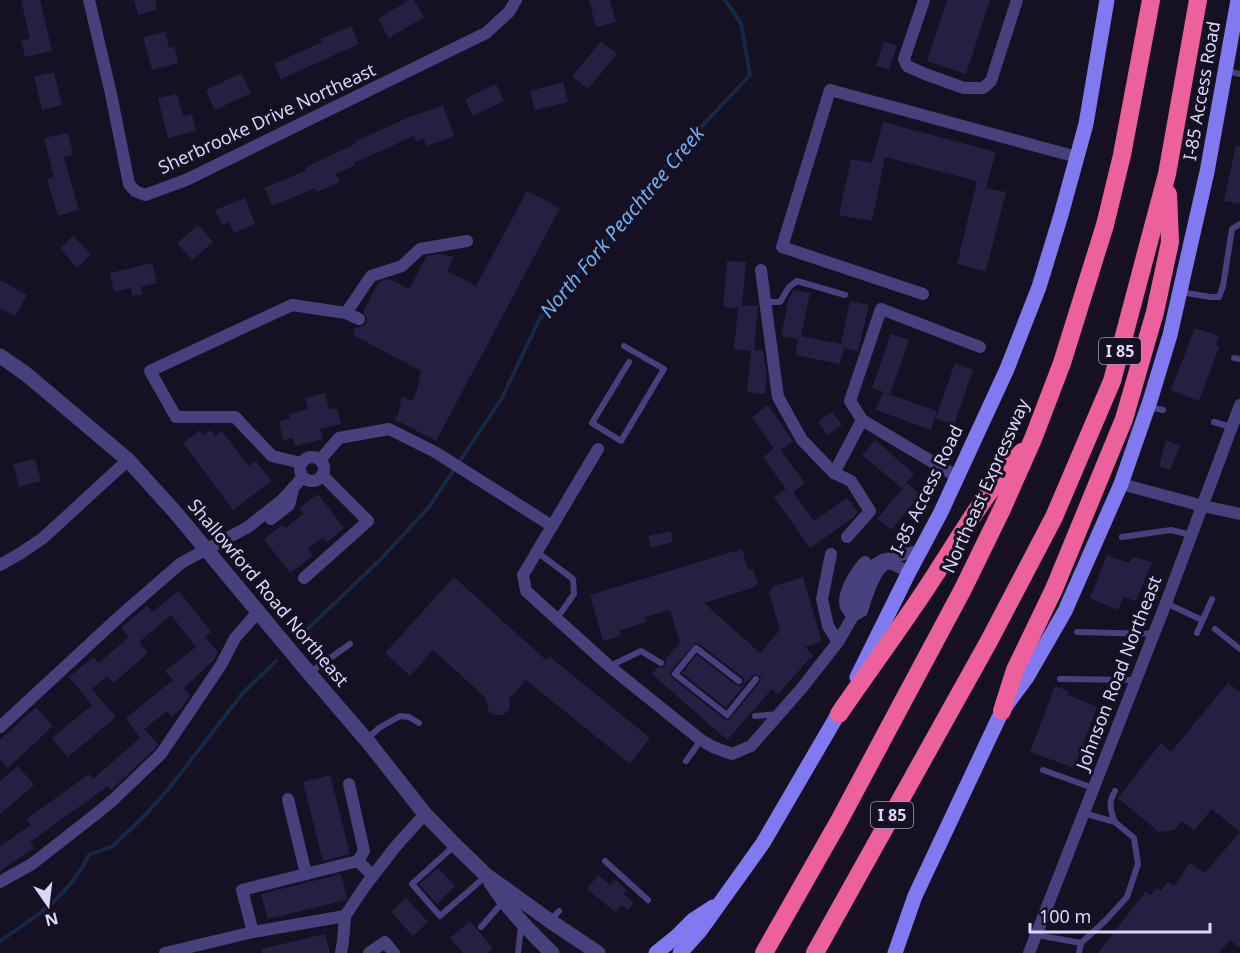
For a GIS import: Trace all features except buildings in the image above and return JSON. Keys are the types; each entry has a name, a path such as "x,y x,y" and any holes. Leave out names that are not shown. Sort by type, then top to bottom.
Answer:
{"highway":[{"name":"Northeast Expressway","path":"764,953 839,821 963,589 1033,439 1062,363 1105,225 1122,155 1151,0"},
{"name":"I 85","path":"815,953 989,641 1054,517 1112,381 1167,174 1198,0"},
{"path":"1002,711 1015,670 1054,589 1124,419 1155,312 1170,242 1167,174"},
{"path":"839,714 934,576 978,507 1009,465 1033,439"}],"main road":[{"name":"I-85 Access Road","path":"680,953 700,931 763,843 839,714 941,512 1007,369 1039,287 1086,124 1107,0"},
{"name":"I-85 Access Road","path":"895,953 915,896 1002,711 1065,611 1156,408 1207,172 1233,72 1238,0"},
{"path":"656,953 693,920 718,904"},
{"path":"695,953 700,931"}],"street":[{"name":"Sherbrooke Drive Northeast","path":"89,0 129,184 135,192 145,195 186,180 486,33 509,12 516,0"},
{"path":"924,0 904,59 908,66 924,74 964,88 983,87 991,81 1017,0"},
{"path":"923,294 782,247 830,90 1077,157"},
{"path":"346,313 371,276 402,266 420,249 467,241"},
{"path":"761,270 778,397 802,440 834,473 851,481 870,511 847,537"},
{"path":"301,463 272,456 235,417 176,417 150,371 292,306 346,313 359,320"},
{"path":"956,476 862,420 850,401 881,309 980,347"},
{"name":"Shallowford Road Northeast","path":"0,356 26,374 128,460 175,512 425,813 455,845 486,875 554,916 598,953"},
{"name":"Johnson Road Northeast","path":"1029,953 1167,603 1240,405"},
{"path":"834,473 862,420"},
{"path":"320,460 339,438 389,429 435,452 552,526"},
{"path":"598,449 523,575 526,591 609,666 701,740 712,747 732,754 751,746 838,642 853,616 854,602 866,570 882,560 921,550"},
{"path":"308,458 320,460 324,467 322,475 317,480 309,481 303,477 300,470 301,463 308,458"},
{"path":"0,565 43,538 128,460"},
{"path":"304,578 368,521 322,475"},
{"path":"0,727 181,563 248,527 282,500 303,477"},
{"path":"1121,484 1240,514"},
{"path":"831,554 822,599 828,626 838,642"},
{"path":"858,590 886,564 909,572"},
{"path":"0,882 32,864 96,814 161,754 221,665 235,638 258,612"},
{"path":"253,932 242,890 358,861 364,851 349,784"},
{"path":"288,799 306,874"},
{"path":"341,953 345,916 396,846 425,813"},
{"path":"358,861 373,876"},
{"name":"Shallowford Road Northeast","path":"486,875 503,902 552,953"},
{"path":"165,953 253,932 345,916"},
{"path":"369,953 385,942 394,953"}],"lane":[{"path":"1180,292 1219,297 1223,286 1232,229 1240,224"},
{"path":"765,302 780,302 789,287 797,281 845,295"},
{"path":"624,346 664,369 621,441 592,423 629,362"},
{"path":"1214,422 1231,427"},
{"path":"1122,537 1171,530 1192,535"},
{"path":"537,552 573,579 574,594 557,618"},
{"path":"1197,633 1212,599"},
{"path":"1167,603 1202,620"},
{"path":"1215,629 1240,649"},
{"path":"1077,632 1154,634"},
{"path":"309,673 350,644"},
{"path":"739,681 696,648 675,674 727,715 756,679"},
{"path":"609,666 641,651 661,663"},
{"path":"1060,679 1136,680"},
{"path":"755,716 779,714"},
{"path":"366,740 385,724 400,716 409,717 418,723"},
{"path":"686,761 701,740"},
{"path":"1043,770 1094,788"},
{"path":"1114,791 1110,800 1115,822"},
{"path":"1079,953 1081,943 1127,897 1138,864 1134,838 1115,822 1083,813"},
{"path":"455,845 412,884 440,916 486,875"},
{"path":"605,861 648,900"},
{"path":"481,927 503,902"},
{"path":"518,953 522,923"},
{"path":"1037,935 1081,943"}],"waterway":[{"name":"North Fork Peachtree Creek","path":"301,635 380,560 429,507 502,398 539,320 665,167 679,157 700,128 750,75 741,23 725,0"},
{"name":"North Fork Peachtree Creek","path":"0,941 39,914 62,894 89,855 113,846 144,816 166,792 242,694 276,661"}]}
